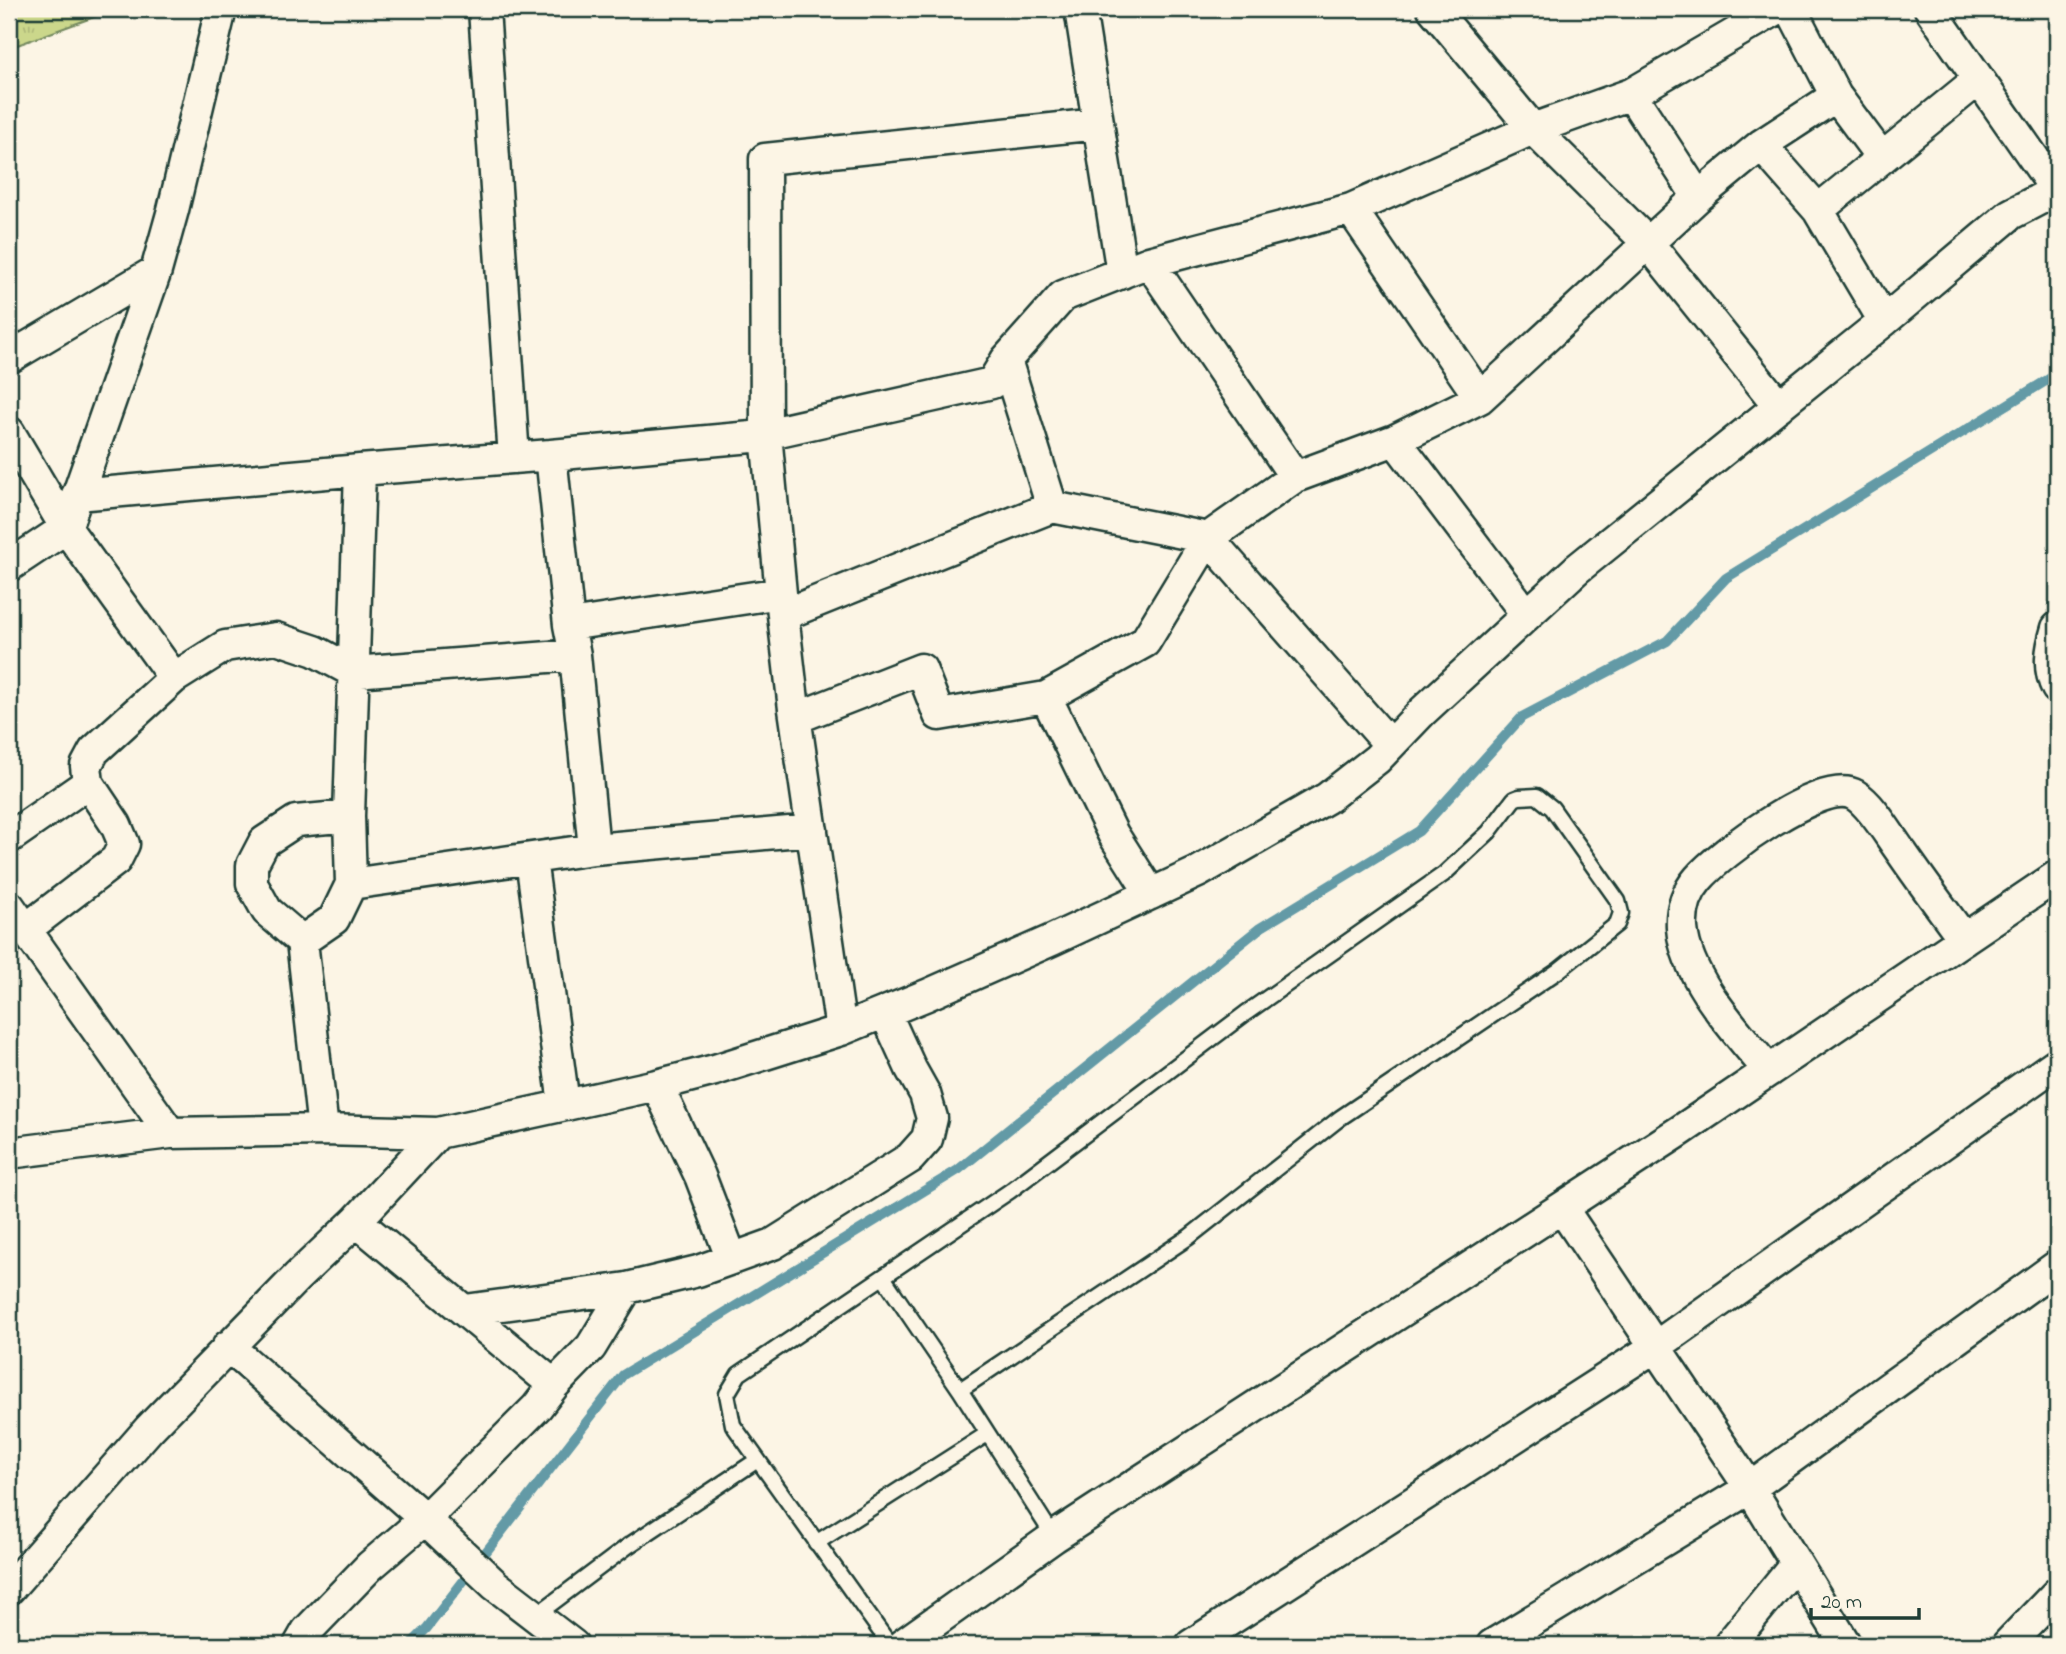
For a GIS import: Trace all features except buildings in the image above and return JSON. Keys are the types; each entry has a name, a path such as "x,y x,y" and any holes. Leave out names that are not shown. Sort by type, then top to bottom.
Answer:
{"street":[{"path":"9,566 66,528 156,271 221,9"},
{"path":"484,9 514,458"},
{"path":"1080,9 1098,124 1135,268 1295,477"},
{"path":"1433,9 1533,129 1649,244 1779,405"},
{"path":"77,495 752,437 992,383 1006,360 1063,296 1135,268 1351,209 1533,129 1632,94 1777,9"},
{"path":"1791,9 1836,96 1882,158"},
{"path":"9,1153 170,1133 323,1130 438,1133 715,1070 841,1030 1052,940 1198,872 1326,798 1377,759 1422,712 1577,569 1884,321 2011,214 2057,190 1979,79 1938,13"},
{"path":"1818,210 1979,79"},
{"path":"1632,94 1698,197"},
{"path":"796,718 921,669 939,715 1045,697 1145,642 1208,538 1295,477 1395,440 1480,398 1698,197 1761,145 1836,96"},
{"path":"841,1030 796,718 766,434 765,159 1098,124"},
{"path":"1761,145 1818,210 1884,321"},
{"path":"1351,209 1480,398"},
{"path":"10,354 156,271"},
{"path":"1006,360 1052,508"},
{"path":"9,432 66,528 174,678"},
{"path":"1395,440 1527,615"},
{"path":"551,455 594,849"},
{"path":"302,942 334,919 351,884 349,816 360,470"},
{"path":"569,625 782,604 1052,508 1208,538 1390,745"},
{"path":"2057,628 2050,652 2052,678 2057,688"},
{"path":"170,1133 17,918 117,860 124,844 116,825 88,783 86,766 94,751 174,678 225,646 276,638 315,651 355,672 575,656"},
{"path":"1045,697 1113,834 1151,894"},
{"path":"9,838 88,783"},
{"path":"1769,1072 1717,1007 1688,959 1682,928 1684,901 1698,880 1729,850 1807,800 1836,791 1855,794 1874,814 1964,939"},
{"path":"323,1130 302,942 267,911 252,884 252,865 264,842 296,821 349,816"},
{"path":"351,884 594,849 812,830"},
{"path":"531,859 564,1104"},
{"path":"902,1645 1054,1537 1769,1072 2057,876"},
{"path":"466,1310 627,1288 698,1271 773,1244 910,1158 927,1139 932,1118 925,1094 885,1012"},
{"path":"1191,1645 1656,1347 2057,1063"},
{"path":"657,1085 700,1176 731,1257"},
{"path":"9,1589 149,1429 297,1276 356,1221 438,1133"},
{"path":"1562,1208 1750,1488 1846,1645"},
{"path":"356,1221 554,1385"},
{"path":"1492,1645 1750,1488 2057,1266"},
{"path":"299,1645 307,1631 370,1566 432,1526 554,1385 591,1347 627,1288"},
{"path":"228,1346 495,1585 573,1645"},
{"path":"1729,1645 1796,1563"},
{"path":"2007,1645 2057,1593"}],"lane":[{"path":"890,1645 756,1461 733,1425 727,1394 739,1374 1010,1191 1246,1013 1444,874 1489,832 1514,799 1537,796 1552,808 1618,901 1621,913 1617,924 1597,942 1519,998 1340,1118 1189,1237 960,1390"},
{"path":"883,1277 960,1390 1054,1537"},
{"path":"816,1543 987,1434"},
{"path":"535,1616 628,1546 756,1461"}],"green space":[{"path":"9,9 116,9 9,48"}],"waterway":[{"path":"410,1645 427,1628 623,1375 958,1170 1260,928 1419,831 1522,717 1667,641 1726,578 2057,374"}]}
